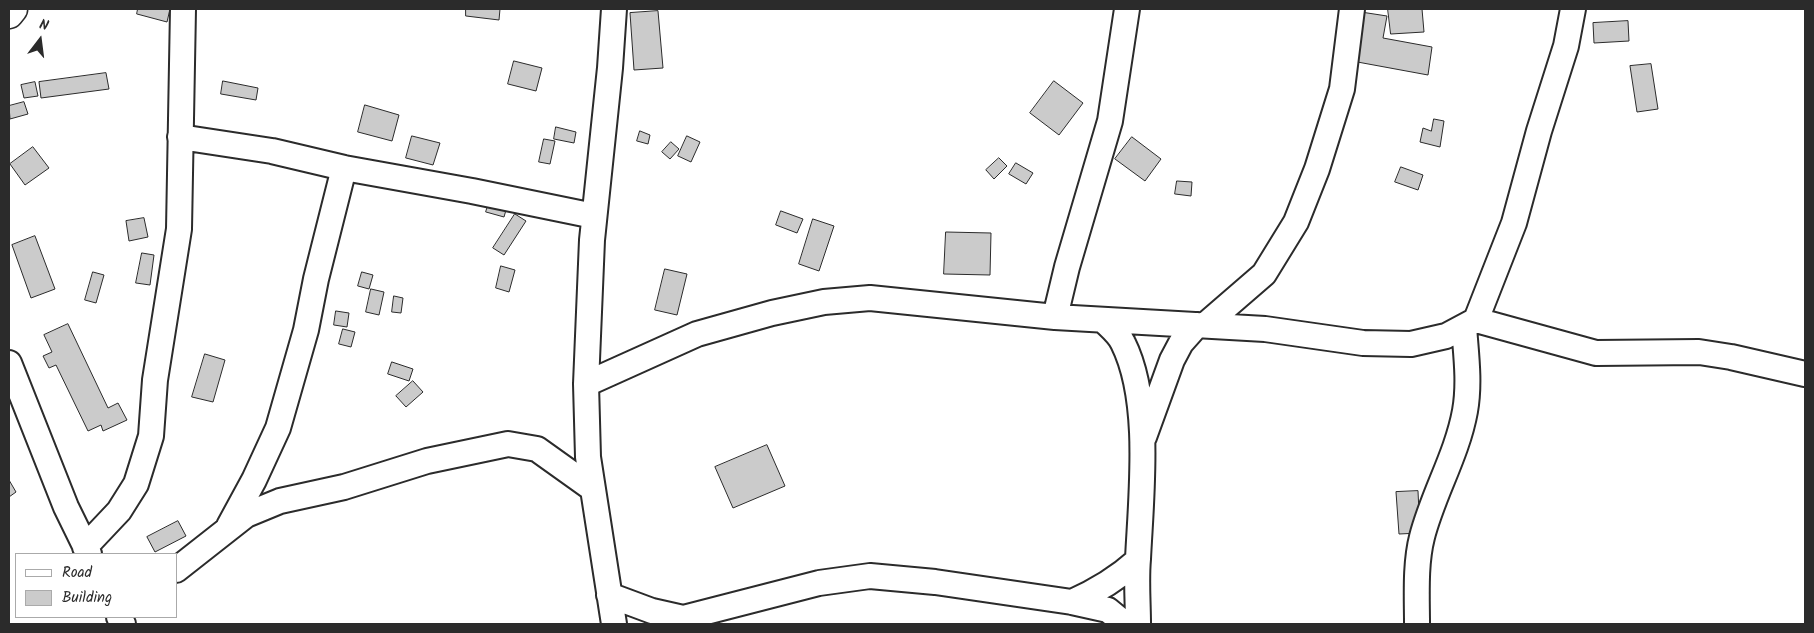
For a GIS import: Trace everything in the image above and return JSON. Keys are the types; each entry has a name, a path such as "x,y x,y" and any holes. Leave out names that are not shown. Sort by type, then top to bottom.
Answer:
{"street":[{"path":"9,14 13,9"},
{"path":"9,364 66,507 87,551 119,511 136,484 151,436 155,380 179,229 183,9"},
{"path":"614,9 610,68 592,240 586,384 588,457 614,624"},
{"path":"1055,317 1067,267 1110,121 1127,9"},
{"path":"1142,443 1172,360 1181,343 1264,274 1296,222 1317,170 1342,89 1352,9"},
{"path":"1417,624 1417,584 1422,538 1435,498 1451,459 1465,410 1470,323 1514,223 1538,131 1566,46 1573,9"},
{"path":"180,137 272,151 344,168 472,191 594,216"},
{"path":"226,532 254,480 278,428 306,330 316,279 344,168"},
{"path":"586,384 697,334 772,313 824,302 870,298 1055,317 1266,330 1363,343 1411,344 1446,336 1470,323 1596,353 1699,352 1731,357 1805,374"},
{"path":"1103,320 1123,341 1135,374 1142,443 1138,624"},
{"path":"178,568 246,515 280,501 344,487 427,461 508,444 537,449 593,489"},
{"path":"1072,602 1101,588 1120,576 1138,561"},
{"path":"609,595 681,621 819,583 870,576 935,582 1072,602 1108,610 1125,624"}],"building":[{"path":"138,9 170,9 167,22 137,14"},
{"path":"466,9 500,9 499,20 466,16"},
{"path":"1388,9 1422,9 1424,32 1391,34"},
{"path":"658,11 663,68 634,70 630,13"},
{"path":"1361,12 1387,16 1383,38 1432,47 1428,75 1352,61"},
{"path":"1628,21 1629,41 1594,43 1593,23"},
{"path":"514,61 542,68 536,91 508,84"},
{"path":"1651,64 1658,109 1637,112 1630,66"},
{"path":"106,73 109,89 41,98 39,82"},
{"path":"223,81 258,88 256,100 221,94"},
{"path":"1054,81 1083,103 1059,135 1030,113"},
{"path":"35,82 38,96 24,98 21,85"},
{"path":"24,102 28,114 10,119 9,106"},
{"path":"365,105 399,115 392,141 358,132"},
{"path":"1434,119 1444,121 1440,147 1420,142 1423,128 1431,131"},
{"path":"556,127 576,132 574,143 554,139"},
{"path":"640,131 650,135 648,144 637,141"},
{"path":"412,136 440,143 433,165 406,158"},
{"path":"687,136 700,142 691,162 678,156"},
{"path":"1132,137 1161,159 1145,181 1115,159"},
{"path":"544,139 555,141 550,164 539,162"},
{"path":"671,142 679,149 670,159 662,152"},
{"path":"33,147 49,168 25,185 10,164"},
{"path":"999,158 1007,166 994,179 986,170"},
{"path":"1016,163 1033,173 1026,184 1009,174"},
{"path":"1401,167 1423,175 1418,190 1395,182"},
{"path":"1177,181 1192,182 1191,196 1175,194"},
{"path":"490,199 508,203 504,217 486,212"},
{"path":"781,211 803,219 797,233 776,225"},
{"path":"515,214 526,221 504,255 493,248"},
{"path":"144,218 148,237 129,241 126,221"},
{"path":"813,219 834,226 819,271 799,264"},
{"path":"946,232 991,233 990,275 944,274"},
{"path":"35,236 55,289 31,298 12,245"},
{"path":"142,253 154,255 150,285 136,283"},
{"path":"501,266 515,270 509,292 496,288"},
{"path":"665,269 687,274 677,315 655,310"},
{"path":"93,272 104,275 96,303 85,300"},
{"path":"362,272 373,275 369,289 358,286"},
{"path":"371,289 384,292 379,315 366,312"},
{"path":"394,296 403,298 401,313 392,312"},
{"path":"336,311 349,313 347,327 334,325"},
{"path":"68,324 108,408 118,403 127,420 103,431 101,425 88,431 56,365 49,368 43,356 52,352 44,335"},
{"path":"343,329 355,332 351,347 339,344"},
{"path":"205,354 225,360 213,402 192,397"},
{"path":"392,362 413,369 409,381 388,374"},
{"path":"413,381 423,392 406,407 396,396"},
{"path":"767,445 785,486 733,508 715,467"},
{"path":"9,480 16,492 9,497"},
{"path":"1418,491 1420,533 1399,534 1396,492"},
{"path":"178,521 186,536 155,552 147,537"}]}
